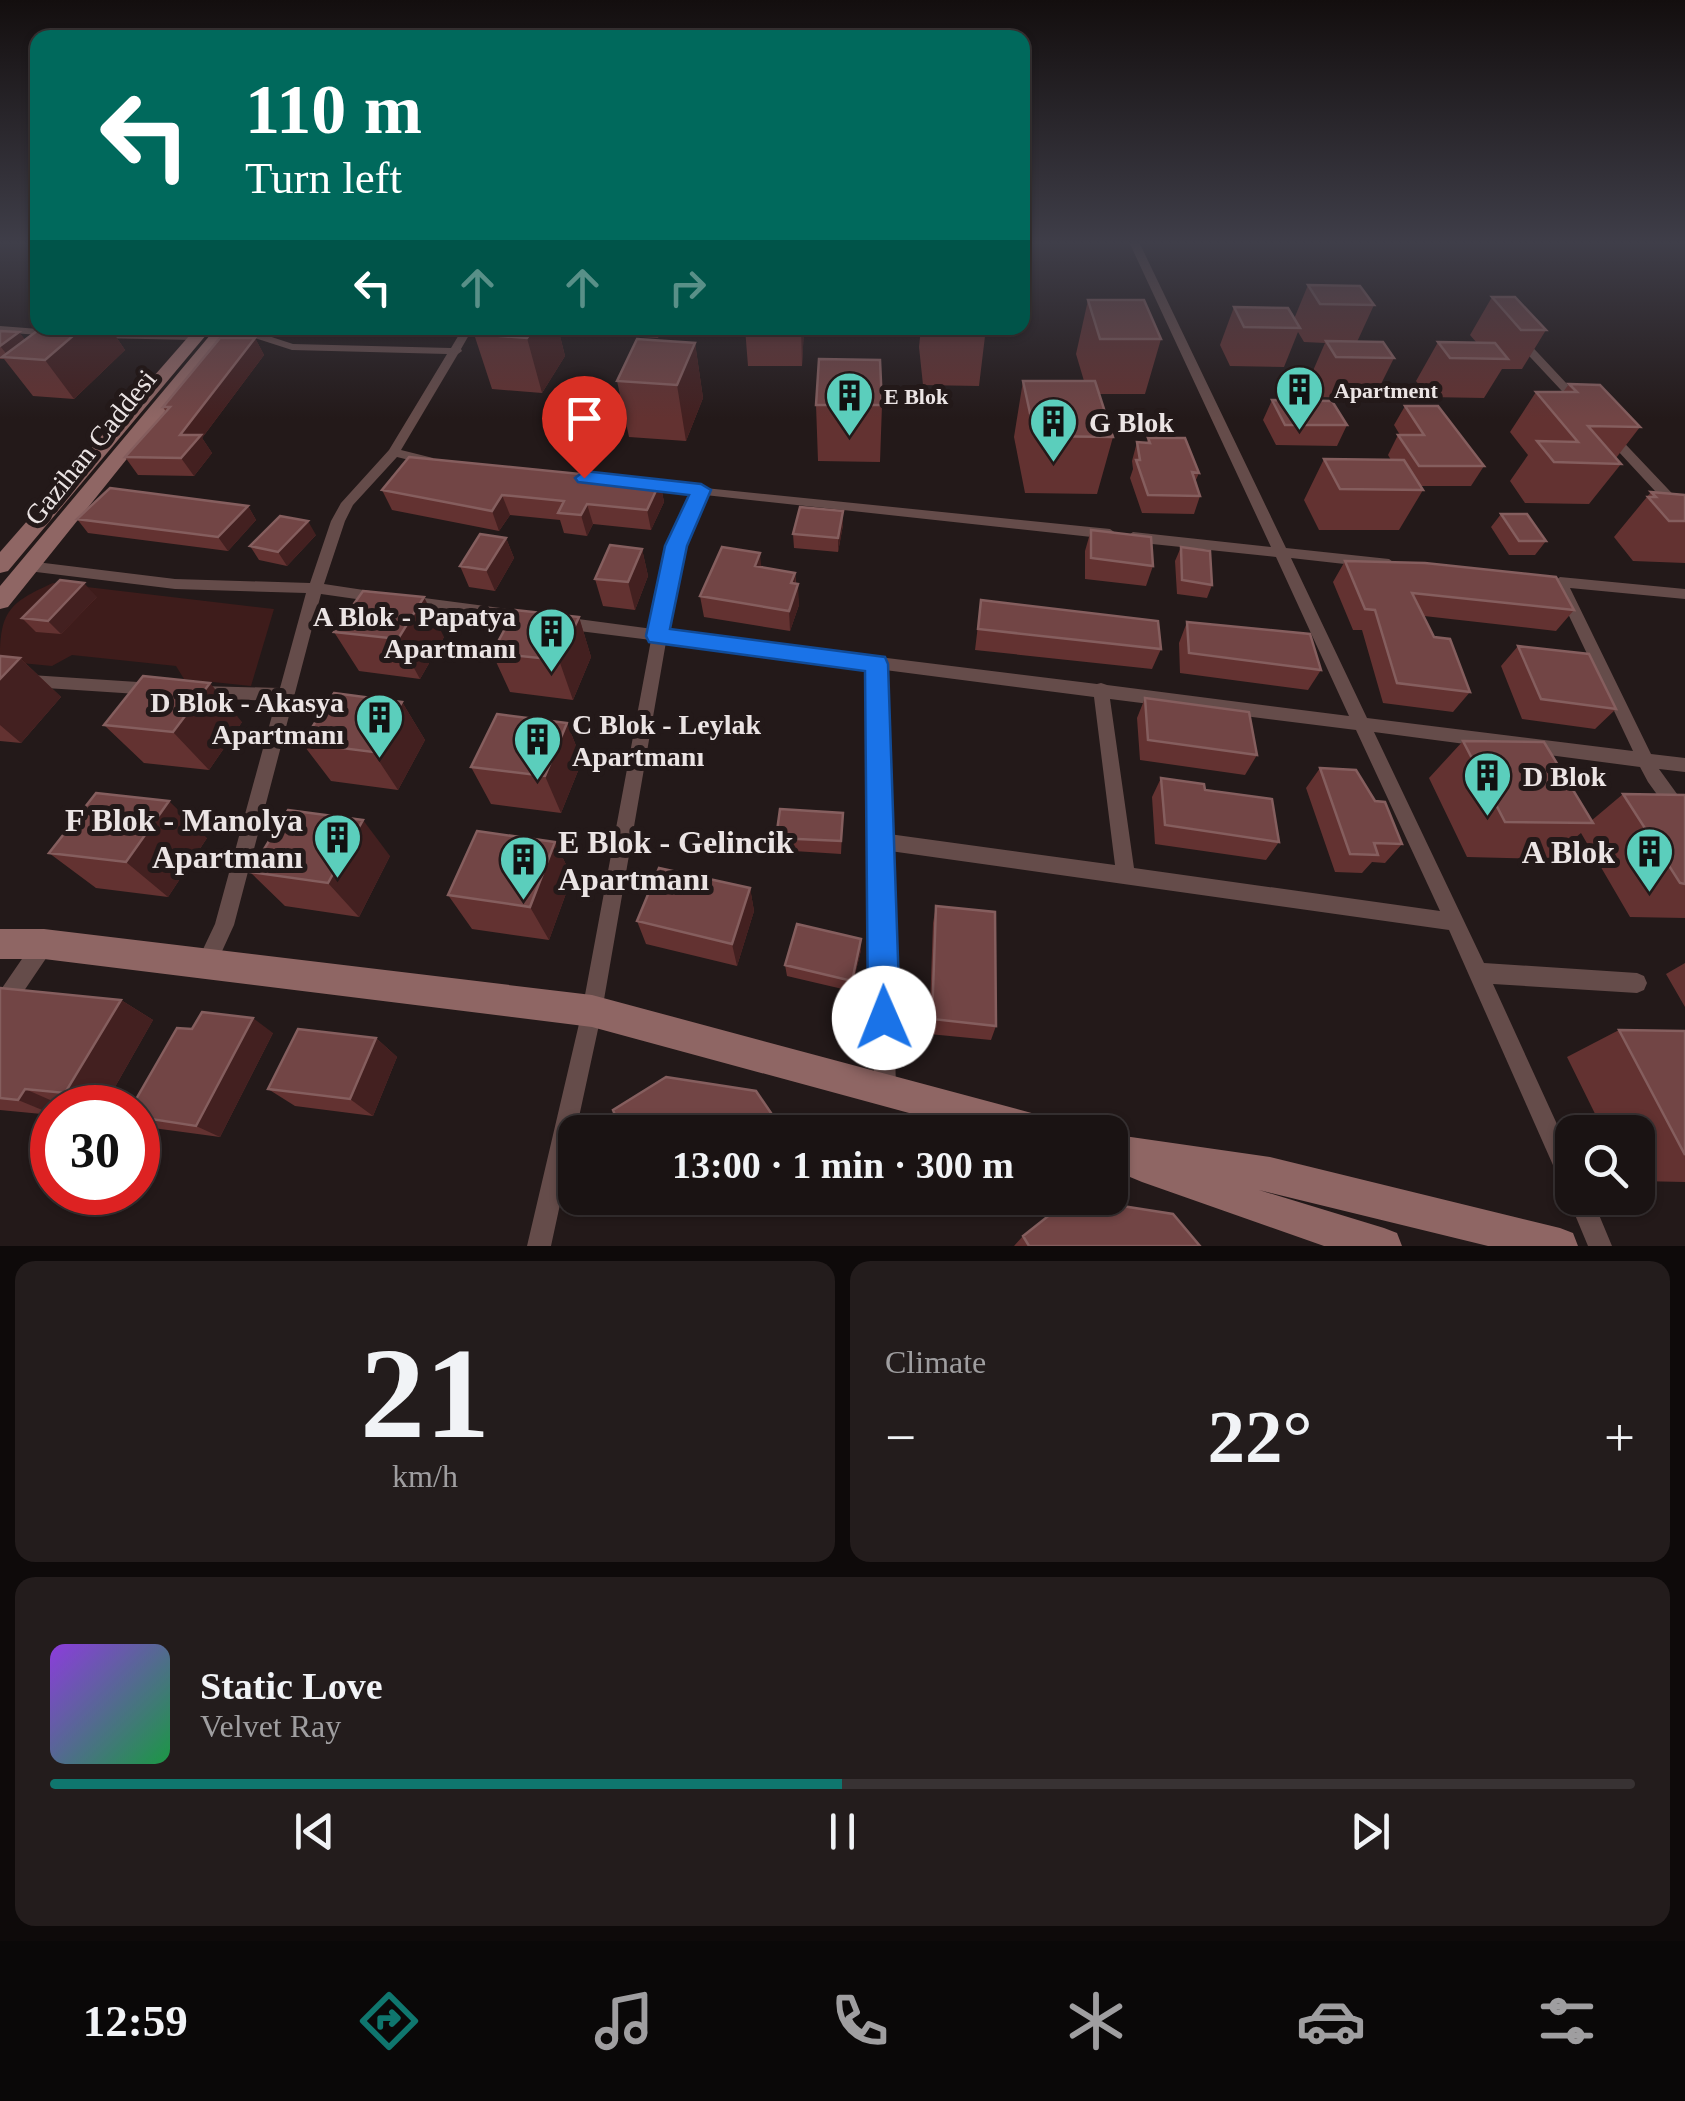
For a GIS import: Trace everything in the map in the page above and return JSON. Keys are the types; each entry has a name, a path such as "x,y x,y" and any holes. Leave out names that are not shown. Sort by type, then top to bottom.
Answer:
{"street":[{"path":"1162,302 1455,922 1555,1144"},
{"path":"0,329 30,331"},
{"path":"1514,334 1685,515"},
{"path":"91,335 148,335"},
{"name":"Gazihan Caddesi","path":"0,566 207,335"},
{"name":"Gazihan Caddesi","path":"0,601 208,335"},
{"path":"256,335 292,347 456,352"},
{"path":"206,964 224,925 316,588 342,512 377,467 394,452 464,335"},
{"path":"394,452 449,463"},
{"path":"623,482 1410,566"},
{"path":"539,1246 592,1011 676,546 701,490"},
{"path":"28,566 175,584 316,588 658,636 1685,765"},
{"path":"1541,580 1685,594"},
{"path":"1560,582 1645,759 1685,819"},
{"path":"876,664 886,1089"},
{"path":"0,678 173,690"},
{"path":"1101,690 1125,873"},
{"path":"192,691 287,695"},
{"path":"880,840 1455,922"},
{"path":"0,944 44,944 592,1011 979,1115"},
{"path":"0,1009 44,944"},
{"path":"1478,973 1637,984"},
{"path":"1128,1154 1270,1174 1560,1246"},
{"path":"1128,1159 1274,1213 1384,1246"},
{"path":"1587,1215 1600,1246"}],"shaded area":[{"path":"53,583 274,609 251,686 184,679 176,666 72,655 52,666 0,661 2,631 10,611 26,597"}],"building":[{"path":"1089,302 1145,302 1161,339 1100,339"},
{"path":"1372,302 1374,305 1320,304"},
{"path":"1497,302 1520,302 1546,330 1521,330"},
{"path":"1234,307 1288,308 1300,328 1244,327"},
{"path":"0,331 19,332 0,346"},
{"path":"32,335 74,335 45,360 2,357"},
{"path":"487,335 529,335 527,338"},
{"path":"220,338 255,338 180,435 201,435 181,458 125,457 170,407 163,407"},
{"path":"637,339 695,343 677,385 617,381"},
{"path":"1326,341 1383,342 1394,358 1336,357"},
{"path":"1438,342 1495,343 1508,359 1450,358"},
{"path":"819,359 880,360 882,405 816,405"},
{"path":"1023,381 1095,381 1113,437 1035,436"},
{"path":"1569,384 1600,385 1640,427 1588,426 1621,464 1554,462 1537,441 1578,442 1536,392 1577,392"},
{"path":"1272,400 1332,401 1347,425 1285,425"},
{"path":"1405,406 1438,406 1484,466 1419,466 1398,435 1424,435"},
{"path":"1148,438 1185,438 1199,473 1192,472 1200,496 1148,495 1136,460 1140,460 1137,442 1150,443"},
{"path":"409,457 660,482 647,510 587,504 581,515 558,513 564,501 502,495 492,511 382,490"},
{"path":"1324,459 1404,460 1423,490 1340,489"},
{"path":"110,488 248,506 218,537 77,519"},
{"path":"1651,492 1685,495 1685,521 1669,521 1648,497 1656,497"},
{"path":"800,507 843,511 838,538 793,534"},
{"path":"1501,514 1527,514 1546,541 1519,541"},
{"path":"280,516 308,521 278,552 250,546"},
{"path":"1091,530 1151,537 1153,566 1091,558"},
{"path":"480,534 506,538 486,570 460,566"},
{"path":"610,545 642,549 628,582 595,579"},
{"path":"722,547 760,553 755,566 795,573 791,583 798,584 789,611 700,596"},
{"path":"1181,547 1210,551 1212,585 1182,580"},
{"path":"1345,561 1425,563 1556,577 1574,610 1412,593 1434,637 1450,639 1470,692 1397,683 1375,610 1365,609"},
{"path":"60,580 84,583 48,621 22,618"},
{"path":"363,591 424,597 398,639 334,632"},
{"path":"981,600 1158,621 1161,649 978,629"},
{"path":"515,610 579,617 559,660 492,653"},
{"path":"1187,622 1310,634 1321,670 1189,653"},
{"path":"1518,646 1589,654 1616,709 1541,699"},
{"path":"0,656 20,658 0,679"},
{"path":"143,676 210,683 173,732 104,725"},
{"path":"334,693 402,702 373,752 302,743"},
{"path":"1145,698 1249,712 1257,755 1148,740"},
{"path":"497,714 567,723 545,776 471,767"},
{"path":"1463,741 1544,742 1593,823 1505,822"},
{"path":"1320,768 1356,770 1375,801 1385,802 1402,844 1374,843 1378,855 1350,854"},
{"path":"1161,778 1204,784 1205,790 1272,799 1279,842 1165,825"},
{"path":"96,793 169,801 126,862 49,853"},
{"path":"1623,794 1685,795 1685,884 1680,883"},
{"path":"780,809 843,813 841,841 776,838"},
{"path":"288,810 363,820 328,883 250,872"},
{"path":"477,831 555,842 530,907 448,895"},
{"path":"659,868 750,888 732,944 637,921"},
{"path":"936,906 995,912 996,1026 932,1019"},
{"path":"797,924 861,939 852,981 785,965"},
{"path":"0,988 121,1000 70,1085 30,1085 18,1100 0,1098"},
{"path":"202,1012 253,1018 196,1126 160,1120 160,1085 144,1085 177,1028 192,1029"},
{"path":"298,1029 376,1038 350,1099 268,1089"},
{"path":"1619,1030 1685,1031 1685,1155"},
{"path":"666,1077 756,1091 772,1115 615,1115 613,1110"},
{"path":"1128,1207 1173,1214 1200,1246 1029,1246 1023,1236 1050,1215 1128,1215"}],"place":[{"name":"Apartment","path":"1299,432"},
{"name":"E Blok","path":"849,438"},
{"name":"G Blok","path":"1054,464"},
{"name":"A Blok - Papatya Apartmanı","path":"551,674"},
{"name":"D Blok - Akasya Apartmanı","path":"379,760"},
{"name":"C Blok - Leylak Apartmanı","path":"537,782"},
{"name":"D Blok","path":"1488,818"},
{"name":"F Blok - Manolya Apartmanı","path":"338,880"},
{"name":"A Blok","path":"1650,894"},
{"name":"E Blok - Gelincik Apartmanı","path":"523,902"}],"route":[{"path":"584,478 701,490 676,546 658,636 876,664 884,1018"}]}
